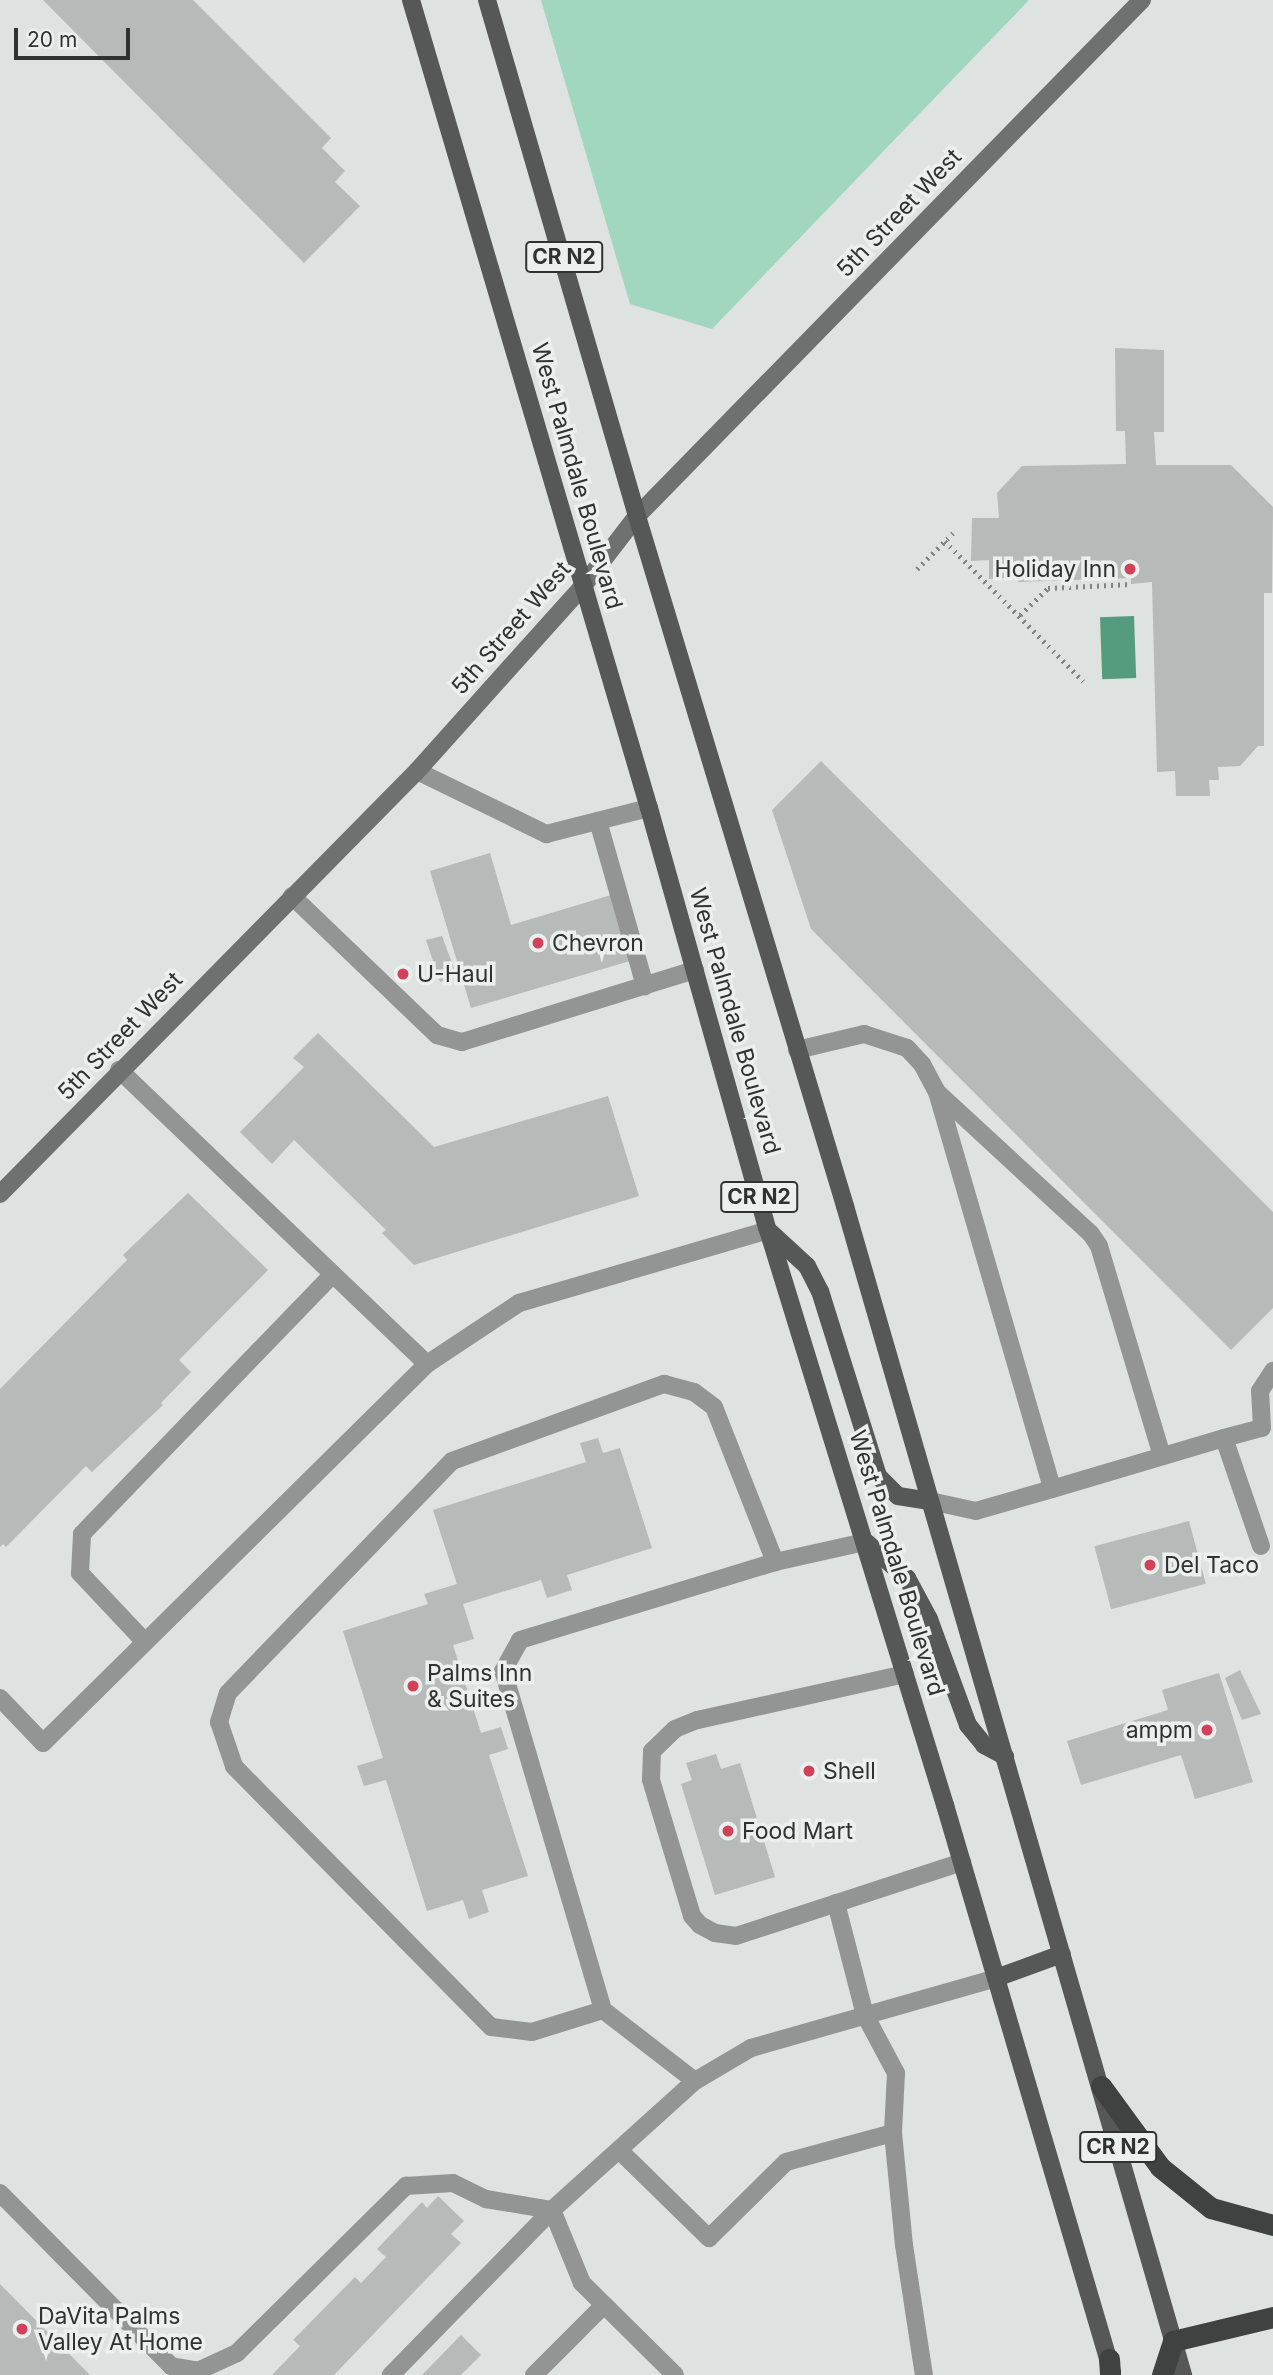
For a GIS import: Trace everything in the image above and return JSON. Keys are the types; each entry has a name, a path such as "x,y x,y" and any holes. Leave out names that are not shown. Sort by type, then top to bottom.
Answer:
{"highway":[{"path":"1101,2086 1160,2167 1211,2208 1273,2225"},
{"path":"1162,2375 1173,2341 1273,2318"}],"main road":[{"name":"West Palmdale Boulevard","path":"411,0 649,808 768,1230 962,1862 1111,2370"},
{"name":"West Palmdale Boulevard","path":"487,0 637,516 1005,1756 1173,2341"},
{"path":"768,1230 807,1266 820,1292 878,1476 898,1496 930,1501"},
{"path":"865,1542 907,1578 929,1619 968,1725 984,1745 1005,1756"},
{"path":"996,1978 1062,1954"},
{"name":"CR N2","path":"1173,2341 1183,2375"}],"street":[{"name":"5th Street West","path":"0,1194 417,771 583,586 637,516 1142,0"}],"lane":[{"path":"417,771 546,834 649,808"},
{"path":"598,821 645,986"},
{"path":"292,896 437,1035 462,1042 695,970"},
{"path":"797,1050 864,1034 887,1040 907,1048 915,1056 937,1092 1052,1489"},
{"path":"120,1070 427,1364"},
{"path":"937,1092 1091,1234 1099,1246 1162,1457"},
{"path":"0,1698 43,1743 427,1364 519,1303 768,1230"},
{"path":"145,1642 80,1573 82,1534 333,1274"},
{"path":"930,1501 976,1511 1262,1428 1261,1391 1273,1371"},
{"path":"603,2010 532,2032 491,2027 234,1766 219,1722 228,1693 452,1461 663,1384 694,1392 714,1407 775,1562"},
{"path":"1224,1438 1261,1546"},
{"path":"695,2081 603,2010 503,1671 520,1640 775,1562 865,1542"},
{"path":"905,1674 697,1720 675,1729 652,1751 652,1780 692,1916 700,1925 715,1933 736,1936 962,1862"},
{"path":"836,1903 865,2015 896,2073 893,2133 904,2245 924,2375"},
{"path":"391,2375 552,2210 695,2081 751,2048 996,1978"},
{"path":"619,2150 709,2238 786,2162 893,2133"},
{"path":"0,2193 166,2370 198,2371 237,2353 406,2186 453,2183 486,2199 552,2210"},
{"path":"552,2210 582,2283 675,2375"},
{"path":"534,2375 604,2305"}],"path":[{"path":"917,569 953,533"},
{"path":"945,541 1083,681"},
{"path":"1020,615 1048,588 1131,584"}],"shaded area":[{"path":"541,0 1029,0 712,329 630,304"},
{"path":"1134,616 1136,678 1102,679 1100,617"}],"building":[{"path":"43,0 193,0 331,138 322,148 345,171 335,182 360,206 304,263"},
{"name":"Holiday Inn","path":"1115,348 1164,350 1164,432 1154,432 1156,465 1231,465 1273,507 1272,593 1264,593 1264,746 1258,746 1240,766 1218,767 1219,780 1209,780 1210,796 1176,796 1175,771 1157,772 1152,582 1131,584 1131,578 1018,582 1017,577 989,579 989,560 971,561 972,518 999,518 997,493 1022,466 1126,464 1125,431 1116,431"},
{"path":"821,761 1273,1212 1273,1308 1231,1350 811,929 772,810"},
{"name":"Chevron","path":"490,853 511,925 611,895 630,961 471,1008 430,871"},
{"path":"442,936 456,974 440,982 426,940"},
{"path":"318,1033 434,1147 608,1096 639,1196 414,1265 382,1233 386,1230 294,1140 272,1164 240,1132 304,1067 293,1058"},
{"path":"188,1193 268,1270 179,1360 191,1372 161,1403 163,1405 92,1472 86,1466 6,1547 3,1544 0,1547 0,1389 127,1260 123,1255"},
{"name":"Palms Inn & Suites","path":"598,1438 603,1453 620,1448 652,1548 567,1575 572,1590 547,1598 541,1580 463,1604 474,1639 453,1645 481,1733 501,1727 508,1749 489,1755 528,1876 482,1890 489,1912 469,1919 463,1900 427,1911 386,1780 364,1786 357,1766 383,1758 343,1631 428,1604 424,1594 457,1584 433,1510 586,1462 580,1443"},
{"name":"Del Taco","path":"1189,1521 1206,1584 1111,1609 1094,1546"},
{"path":"1240,1670 1261,1714 1242,1720 1225,1678"},
{"path":"1219,1673 1253,1782 1195,1799 1181,1755 1081,1785 1067,1741 1168,1710 1162,1690"},
{"name":"Food Mart","path":"716,1754 721,1769 740,1763 775,1877 715,1895 681,1784 692,1780 686,1763"},
{"path":"438,2196 464,2221 451,2234 461,2243 334,2375 272,2375 300,2346 293,2340 355,2277 361,2283 386,2257 377,2249 422,2202 427,2208"},
{"name":"DaVita Palms Valley At Home","path":"0,2284 90,2375 0,2375"},
{"path":"461,2335 481,2355 461,2375 422,2375"}],"place":[{"name":"Holiday Inn","path":"1130,569"},
{"name":"Chevron","path":"538,943"},
{"name":"U-Haul","path":"403,974"},
{"name":"Del Taco","path":"1150,1565"},
{"name":"Palms Inn & Suites","path":"413,1686"},
{"name":"ampm","path":"1207,1730"},
{"name":"Shell","path":"809,1771"},
{"name":"Food Mart","path":"728,1831"},
{"name":"DaVita Palms Valley At Home","path":"22,2329"}]}
